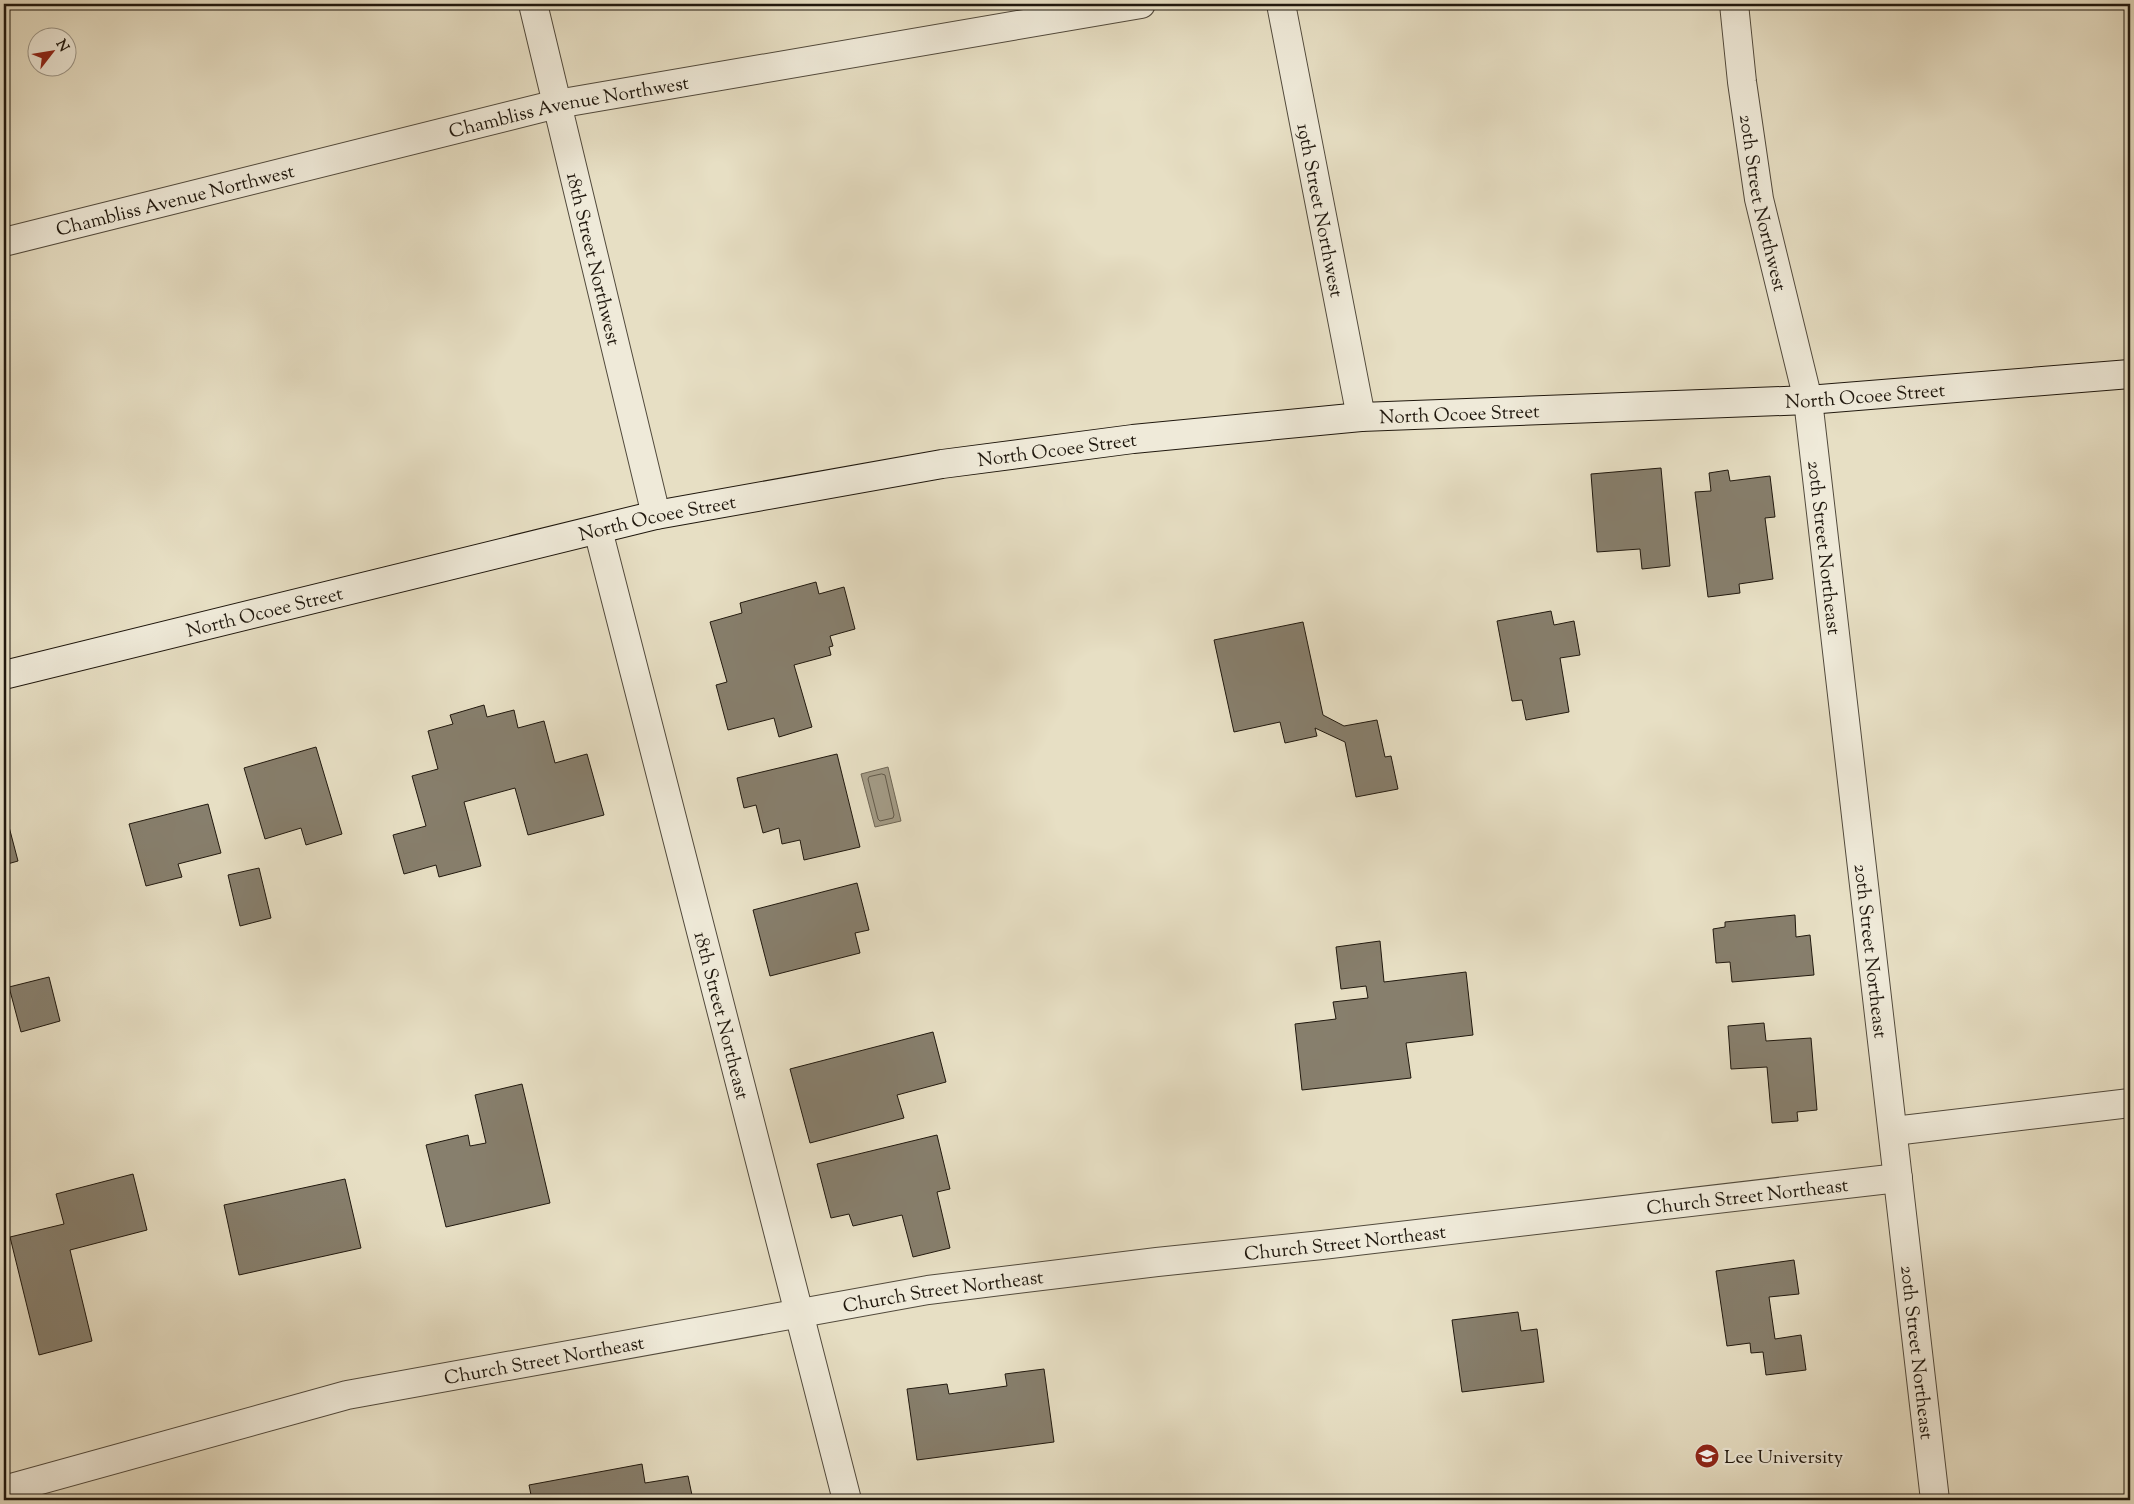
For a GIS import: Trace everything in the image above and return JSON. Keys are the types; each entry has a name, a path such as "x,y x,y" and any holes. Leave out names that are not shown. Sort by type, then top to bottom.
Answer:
{"street":[{"name":"18th Street Northwest","path":"533,4 656,515"},
{"name":"Chambliss Avenue Northwest","path":"4,242 557,104 1141,4"},
{"name":"19th Street Northwest","path":"1280,4 1361,417"},
{"name":"20th Street Northwest","path":"1734,4 1742,82 1759,199 1808,400"},
{"name":"North Ocoee Street","path":"4,675 656,515 942,464 1133,439 1361,417 1808,400 2130,374"},
{"name":"20th Street Northeast","path":"1808,400 1936,1500"},
{"name":"18th Street Northeast","path":"598,530 847,1500"},
{"path":"1894,1131 2130,1103"},
{"name":"Church Street Northeast","path":"4,1490 347,1395 928,1290 1148,1263 1322,1245 1898,1178"}],"water":[{"path":"888,767 901,821 875,827 861,774"}],"building":[{"path":"1661,468 1670,566 1642,569 1640,549 1597,552 1591,474"},
{"path":"1728,470 1730,481 1770,476 1775,517 1765,518 1773,579 1739,584 1740,593 1708,597 1695,492 1711,491 1709,473"},
{"path":"816,582 819,594 844,587 855,629 830,636 833,646 829,647 831,655 794,665 812,727 779,737 774,718 728,730 716,685 727,682 710,622 742,613 740,603"},
{"path":"1551,611 1554,625 1574,621 1580,655 1560,658 1569,712 1526,720 1522,700 1512,701 1497,621"},
{"path":"1303,622 1323,715 1344,726 1377,720 1385,757 1391,756 1398,789 1356,797 1345,742 1315,728 1317,736 1285,743 1280,722 1234,732 1214,640"},
{"path":"484,705 487,717 514,710 518,728 544,721 555,763 587,754 604,815 528,835 515,788 464,802 481,866 439,877 436,865 404,874 393,835 426,826 412,776 438,769 428,731 453,724 450,715"},
{"path":"316,747 342,834 306,845 301,828 265,839 244,768"},
{"path":"837,754 860,847 804,860 800,840 782,844 779,828 763,833 756,805 744,808 737,778"},
{"path":"208,804 221,853 178,864 182,877 146,886 129,824"},
{"path":"8,823 18,861 4,865 4,824"},
{"path":"259,868 271,918 240,926 228,875"},
{"path":"857,883 869,930 855,933 860,953 770,976 753,910"},
{"path":"1795,915 1796,937 1810,935 1814,975 1732,982 1730,962 1716,963 1713,929 1725,927 1725,922"},
{"path":"1380,941 1384,982 1466,972 1473,1035 1406,1043 1411,1078 1302,1090 1295,1024 1336,1019 1333,1002 1368,998 1366,986 1341,989 1336,947"},
{"path":"49,977 60,1021 21,1032 9,987"},
{"path":"1764,1023 1766,1041 1811,1038 1817,1110 1797,1112 1798,1121 1772,1123 1767,1067 1731,1069 1728,1026"},
{"path":"933,1032 946,1082 897,1095 904,1118 810,1143 790,1069"},
{"path":"522,1084 550,1203 446,1227 426,1145 468,1135 470,1146 486,1143 475,1095"},
{"path":"937,1135 950,1189 937,1192 950,1248 913,1257 902,1215 853,1226 849,1214 831,1218 817,1164"},
{"path":"133,1174 147,1230 70,1250 92,1341 39,1355 10,1237 64,1224 56,1194"},
{"path":"345,1179 361,1248 239,1275 224,1205"},
{"path":"1794,1260 1799,1294 1769,1297 1775,1339 1801,1335 1806,1370 1766,1375 1763,1352 1751,1353 1750,1343 1727,1346 1716,1271"},
{"path":"1518,1312 1521,1331 1537,1329 1544,1382 1462,1392 1452,1320"},
{"path":"1044,1369 1054,1442 917,1460 907,1389 947,1384 949,1394 1007,1386 1005,1374"},
{"path":"642,1464 645,1483 688,1476 693,1500 532,1500 529,1485"}],"place":[{"name":"Lee University","path":"1707,1456"}]}
